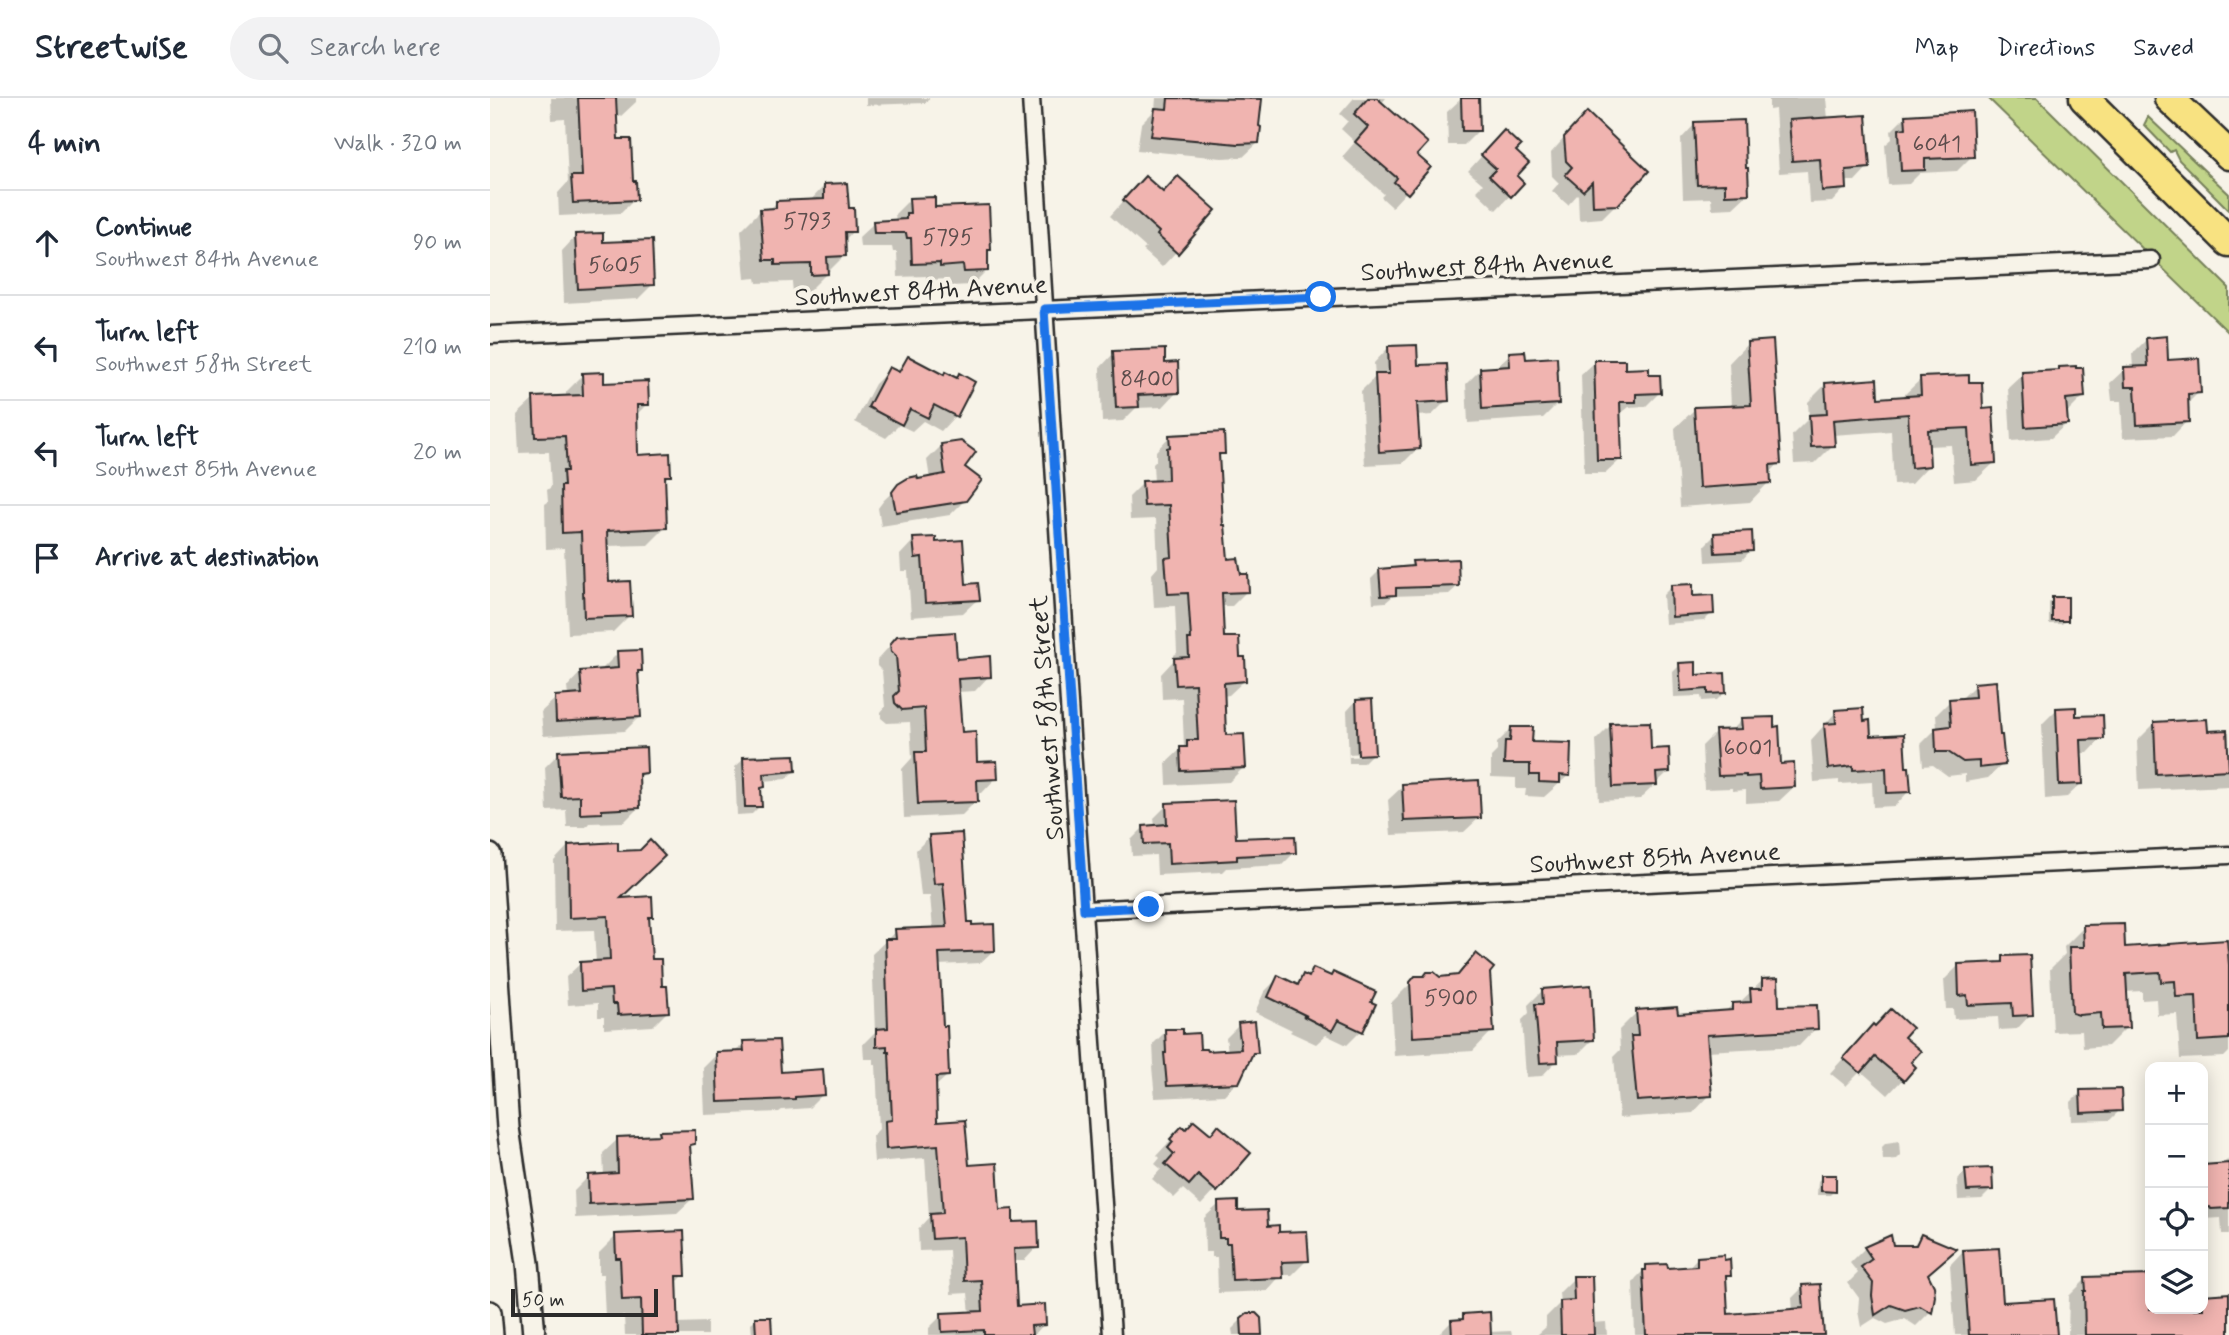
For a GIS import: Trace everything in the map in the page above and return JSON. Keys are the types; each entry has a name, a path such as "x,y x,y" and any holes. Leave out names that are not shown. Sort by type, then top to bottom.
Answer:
{"highway":[{"path":"2084,98 2229,242"},
{"path":"2169,98 2229,155"}],"main road":[{"path":"490,855 508,1128 528,1264 534,1335"},
{"path":"490,1312 492,1335"}],"street":[{"name":"Southwest 58th Street","path":"1031,98 1112,1335"},
{"name":"Southwest 84th Avenue","path":"490,335 2151,260"},
{"name":"Southwest 85th Avenue","path":"1084,910 2229,855"}],"green space":[{"path":"1988,98 2037,98 2229,288 2229,333"},
{"path":"2148,117 2229,194 2229,210 2179,160 2174,150 2170,152 2144,125"}],"building":[{"path":"578,98 616,98 618,139 631,139 633,181 636,181 637,200 573,203 571,176 582,176"},
{"path":"1168,98 1262,99 1259,143 1238,144 1151,136 1155,108 1167,109"},
{"path":"1368,98 1377,98 1428,143 1417,155 1431,167 1408,194 1394,182 1397,178 1355,142 1368,127 1354,114"},
{"path":"1461,98 1479,98 1480,131 1462,131"},
{"path":"1972,111 1974,157 1925,159 1925,170 1901,171 1899,129 1906,128 1905,115"},
{"path":"1587,112 1649,171 1618,205 1593,206 1592,182 1583,191 1565,175 1572,167 1566,161 1564,137"},
{"path":"1866,115 1870,168 1846,170 1847,189 1822,191 1820,159 1792,161 1789,120"},
{"path":"1744,120 1749,194 1725,195 1725,184 1697,185 1694,122"},
{"path":"1504,130 1521,146 1516,151 1529,163 1517,176 1524,183 1511,197 1489,176 1496,169 1481,155"},
{"path":"1145,176 1163,192 1178,176 1216,210 1178,254 1157,235 1159,232 1123,200"},
{"path":"847,183 849,208 854,208 855,232 845,232 846,256 827,257 828,274 811,275 811,264 775,265 775,260 764,260 760,209 776,208 776,201 824,199 824,184"},
{"path":"935,197 935,207 989,205 991,250 988,250 988,271 964,272 963,265 940,267 940,263 912,264 911,238 907,238 906,233 874,233 873,221 906,219 906,213 910,213 909,198"},
{"path":"603,233 603,242 652,240 654,285 578,289 575,234"},
{"path":"2167,336 2168,360 2199,358 2201,393 2188,394 2189,422 2137,425 2135,387 2125,387 2124,367 2148,366 2146,338"},
{"path":"1773,340 1781,464 1770,465 1771,483 1699,488 1694,407 1751,405 1747,342"},
{"path":"1417,345 1418,365 1447,364 1449,401 1417,403 1420,449 1379,452 1375,374 1389,374 1388,346"},
{"path":"1165,349 1165,363 1178,362 1179,393 1138,395 1139,407 1116,408 1113,351"},
{"path":"1525,351 1526,359 1557,357 1559,404 1482,409 1480,368 1510,366 1509,352"},
{"path":"908,356 944,375 945,372 957,378 959,373 975,382 957,417 934,405 928,418 910,409 902,425 868,407 889,367 899,372"},
{"path":"1594,360 1625,360 1625,369 1649,368 1649,375 1660,375 1661,393 1636,394 1636,402 1620,402 1622,460 1597,460"},
{"path":"2076,366 2083,368 2085,397 2066,399 2068,424 2025,427 2022,372"},
{"path":"604,372 604,383 648,381 649,405 637,405 638,455 670,453 671,476 665,476 667,528 607,531 609,582 630,581 632,616 584,618 581,532 562,533 561,486 564,486 563,471 567,471 565,436 535,437 533,397 583,395 582,373"},
{"path":"1969,375 1969,382 1982,382 1983,409 1993,408 1996,463 1971,465 1969,428 1928,430 1930,466 1911,468 1908,414 1833,420 1835,446 1811,447 1809,415 1827,414 1825,383 1877,379 1878,398 1921,395 1920,377"},
{"path":"1224,432 1225,454 1219,454 1228,559 1238,558 1241,574 1248,574 1249,592 1222,593 1224,637 1239,637 1240,657 1245,657 1246,681 1224,683 1226,735 1244,734 1246,768 1181,771 1180,747 1187,747 1187,740 1198,740 1195,684 1176,685 1174,658 1189,657 1188,639 1191,639 1188,593 1168,594 1165,558 1172,557 1169,505 1144,506 1142,481 1168,480 1169,435"},
{"path":"961,441 976,452 965,467 982,480 966,501 896,512 892,492 898,484 917,476 918,479 945,474 941,444"},
{"path":"1752,531 1753,551 1715,553 1714,533"},
{"path":"936,537 936,542 963,540 966,584 978,583 980,600 925,603 922,557 915,558 913,538"},
{"path":"1458,559 1459,586 1396,588 1396,595 1381,596 1379,569 1413,566 1412,561"},
{"path":"1693,584 1693,596 1713,595 1714,614 1672,617 1671,585"},
{"path":"2052,597 2068,597 2068,621 2052,621"},
{"path":"955,632 957,659 990,656 991,677 958,679 962,732 976,731 977,762 997,761 998,779 977,780 978,802 918,804 915,752 926,752 924,708 902,710 895,703 894,696 899,691 896,656 891,651 890,644 897,636"},
{"path":"641,650 642,671 638,671 641,717 556,722 555,696 582,694 580,671 618,668 617,651"},
{"path":"1696,662 1696,675 1725,673 1726,693 1708,694 1708,689 1681,691 1679,663"},
{"path":"1996,681 2005,765 1979,768 1979,761 1963,762 1948,752 1936,752 1935,728 1951,726 1949,699 1975,697 1974,683"},
{"path":"1372,699 1375,754 1358,755 1356,700"},
{"path":"2076,707 2076,716 2103,715 2104,739 2081,740 2083,784 2059,785 2056,708"},
{"path":"1863,708 1864,721 1870,720 1871,736 1904,734 1911,792 1887,793 1886,768 1853,770 1853,766 1828,769 1824,724 1836,723 1835,710"},
{"path":"1774,717 1774,727 1779,726 1781,764 1794,763 1795,787 1760,789 1759,776 1718,776 1715,730 1742,729 1741,718"},
{"path":"2207,719 2208,731 2227,730 2229,770 2156,774 2154,722"},
{"path":"1650,722 1651,749 1669,748 1670,772 1656,773 1657,785 1613,787 1610,723"},
{"path":"1511,727 1533,727 1532,742 1571,743 1570,776 1560,775 1560,783 1539,782 1539,775 1530,775 1530,764 1504,764 1505,741 1510,741"},
{"path":"646,747 647,773 639,774 640,808 580,814 580,796 561,797 558,751"},
{"path":"795,755 796,771 764,774 765,787 761,788 762,807 745,807 743,757"},
{"path":"1479,780 1481,818 1404,821 1402,784"},
{"path":"1234,800 1236,838 1295,836 1296,853 1237,856 1237,860 1169,864 1168,843 1144,844 1143,826 1167,824 1166,803"},
{"path":"962,833 968,922 972,922 972,925 994,924 995,951 939,953 949,1076 936,1077 937,1122 965,1120 969,1165 997,1163 1000,1210 1013,1209 1013,1222 1038,1221 1039,1248 1014,1249 1017,1306 1045,1304 1046,1325 1031,1326 1032,1335 984,1335 984,1330 942,1332 941,1313 983,1311 981,1280 964,1281 962,1237 932,1239 930,1214 943,1213 938,1145 886,1149 885,1121 892,1120 889,1052 887,1046 876,1047 876,1029 888,1028 885,939 896,939 895,929 947,927 943,883 934,884 929,835"},
{"path":"650,840 665,856 621,898 652,896 653,917 649,917 652,959 661,959 662,986 667,986 669,1012 618,1015 617,1004 612,1004 611,989 581,991 580,962 610,960 608,916 569,918 568,845 618,842 618,851 640,850"},
{"path":"2124,924 2125,947 2227,940 2229,1039 2198,1041 2196,996 2176,997 2175,981 2161,982 2160,972 2126,974 2129,1028 2102,1029 2101,1013 2072,1013 2069,947 2084,947 2083,925"},
{"path":"1476,953 1494,968 1490,973 1494,1032 1413,1037 1410,982 1415,976 1424,976 1427,972 1434,972 1440,977 1458,975"},
{"path":"2030,955 2033,1015 2013,1016 2012,1003 1968,1005 1967,995 1959,996 1958,964 2003,962 2003,956"},
{"path":"1313,968 1331,976 1333,972 1376,992 1371,1002 1376,1004 1363,1032 1338,1020 1332,1031 1268,997 1278,975 1298,985 1303,974 1309,977"},
{"path":"1778,978 1779,1006 1817,1005 1818,1029 1707,1035 1712,1096 1637,1101 1631,1036 1638,1036 1636,1010 1677,1007 1678,1014 1732,1010 1732,1003 1751,1002 1750,989 1762,989 1762,979"},
{"path":"1591,985 1594,1040 1557,1042 1558,1062 1540,1063 1535,1004 1543,1004 1542,989"},
{"path":"1891,1009 1912,1028 1904,1037 1921,1051 1911,1062 1916,1067 1904,1081 1875,1057 1861,1073 1843,1058 1873,1024 1875,1026"},
{"path":"1255,1021 1258,1053 1253,1053 1239,1083 1167,1086 1165,1029 1183,1029 1183,1034 1199,1033 1200,1049 1207,1051 1241,1049 1238,1023"},
{"path":"779,1040 781,1072 823,1069 825,1095 718,1102 716,1052 744,1051 743,1041"},
{"path":"2121,1089 2122,1111 2081,1113 2080,1090"},
{"path":"1194,1120 1211,1134 1218,1125 1251,1153 1217,1192 1198,1175 1189,1185 1165,1164 1174,1154 1168,1148 1173,1142 1170,1139 1182,1126 1186,1129"},
{"path":"695,1130 695,1144 690,1145 694,1199 589,1204 588,1175 618,1173 617,1137 660,1135 659,1131"},
{"path":"2229,1163 2229,1208 2208,1207 2208,1165"},
{"path":"1992,1168 1993,1190 1967,1191 1965,1169"},
{"path":"1821,1175 1836,1175 1836,1192 1821,1191"},
{"path":"1238,1201 1238,1211 1267,1210 1268,1226 1279,1225 1279,1232 1307,1231 1309,1261 1282,1262 1283,1278 1232,1280 1230,1243 1226,1243 1226,1238 1219,1238 1218,1202"},
{"path":"684,1231 686,1276 677,1276 679,1335 642,1335 641,1299 622,1300 620,1258 616,1258 615,1234"},
{"path":"1921,1234 1957,1249 1928,1274 1934,1286 1932,1313 1920,1306 1905,1310 1891,1305 1875,1315 1873,1283 1861,1267 1872,1259 1864,1247 1891,1235 1893,1245 1916,1245"},
{"path":"1999,1248 2003,1302 2054,1299 2057,1335 1969,1335 1963,1250"},
{"path":"1724,1255 1724,1260 1730,1259 1731,1276 1726,1276 1728,1314 1804,1308 1802,1285 1820,1284 1824,1335 1646,1335 1643,1270 1646,1270 1646,1265 1667,1264 1668,1268 1697,1266 1697,1257"},
{"path":"2145,1275 2145,1314 2208,1314 2208,1295 2229,1293 2229,1335 2085,1335 2085,1277"},
{"path":"1573,1276 1592,1276 1594,1335 1561,1335 1560,1301 1574,1300"},
{"path":"1490,1312 1491,1335 1452,1335 1451,1320 1463,1319 1463,1314"},
{"path":"1247,1313 1256,1313 1261,1318 1262,1335 1242,1335 1241,1318"},
{"path":"755,1317 771,1317 772,1335 756,1335"}],"route":[{"path":"1149,907 1084,910 1044,309 1321,297"}]}
